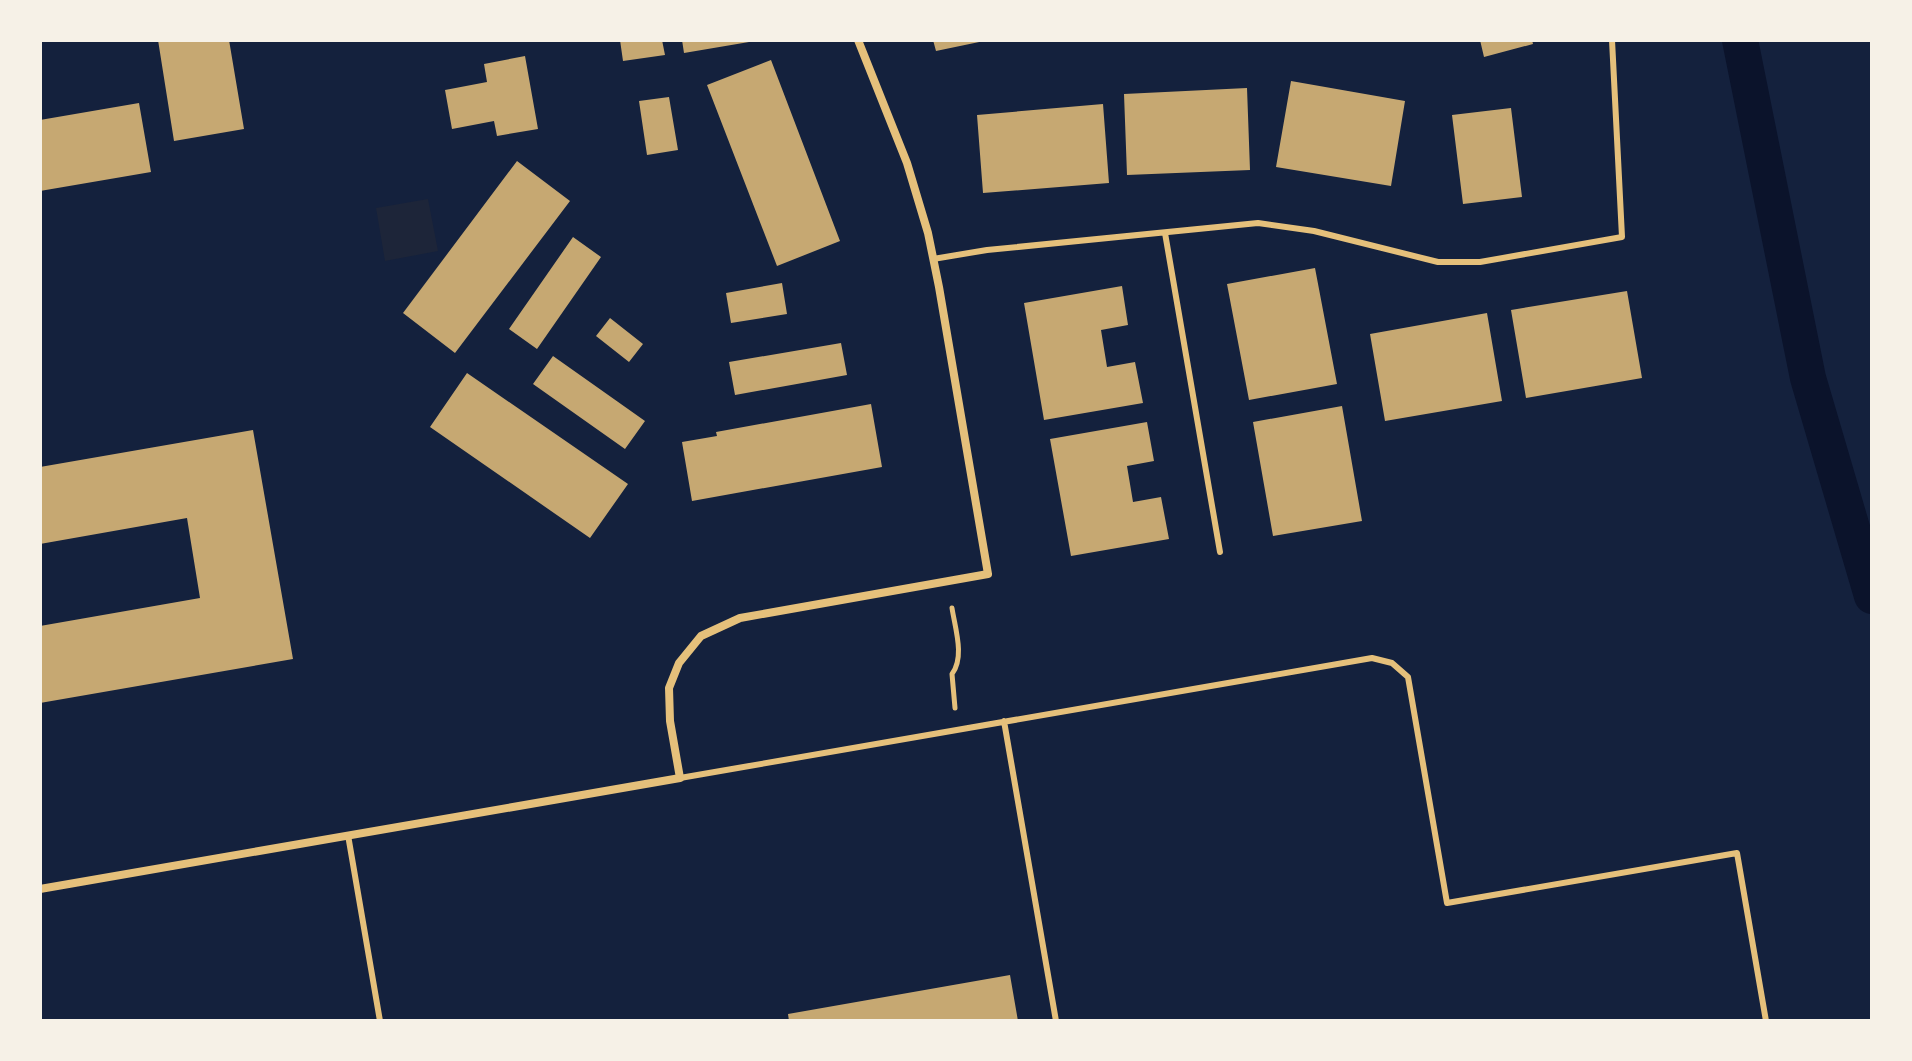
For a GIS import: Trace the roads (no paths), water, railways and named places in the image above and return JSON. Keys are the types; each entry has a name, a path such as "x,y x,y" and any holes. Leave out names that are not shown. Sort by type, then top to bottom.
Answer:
{"street":[{"path":"40,889 680,778 670,721 669,688 679,663 701,636 740,618 988,574 933,259 907,163 858,40"}],"lane":[{"path":"933,259 1016,246 1258,223 1314,231 1438,262 1480,262 1622,237 1612,40"},
{"path":"1165,233 1220,552"},
{"path":"680,778 1372,658 1392,663 1408,677 1447,903 1737,853 1766,1021"},
{"path":"1004,721 1056,1021"},
{"path":"348,835 380,1021"}],"waterway":[{"path":"1740,40 1808,378 1872,596"}]}
